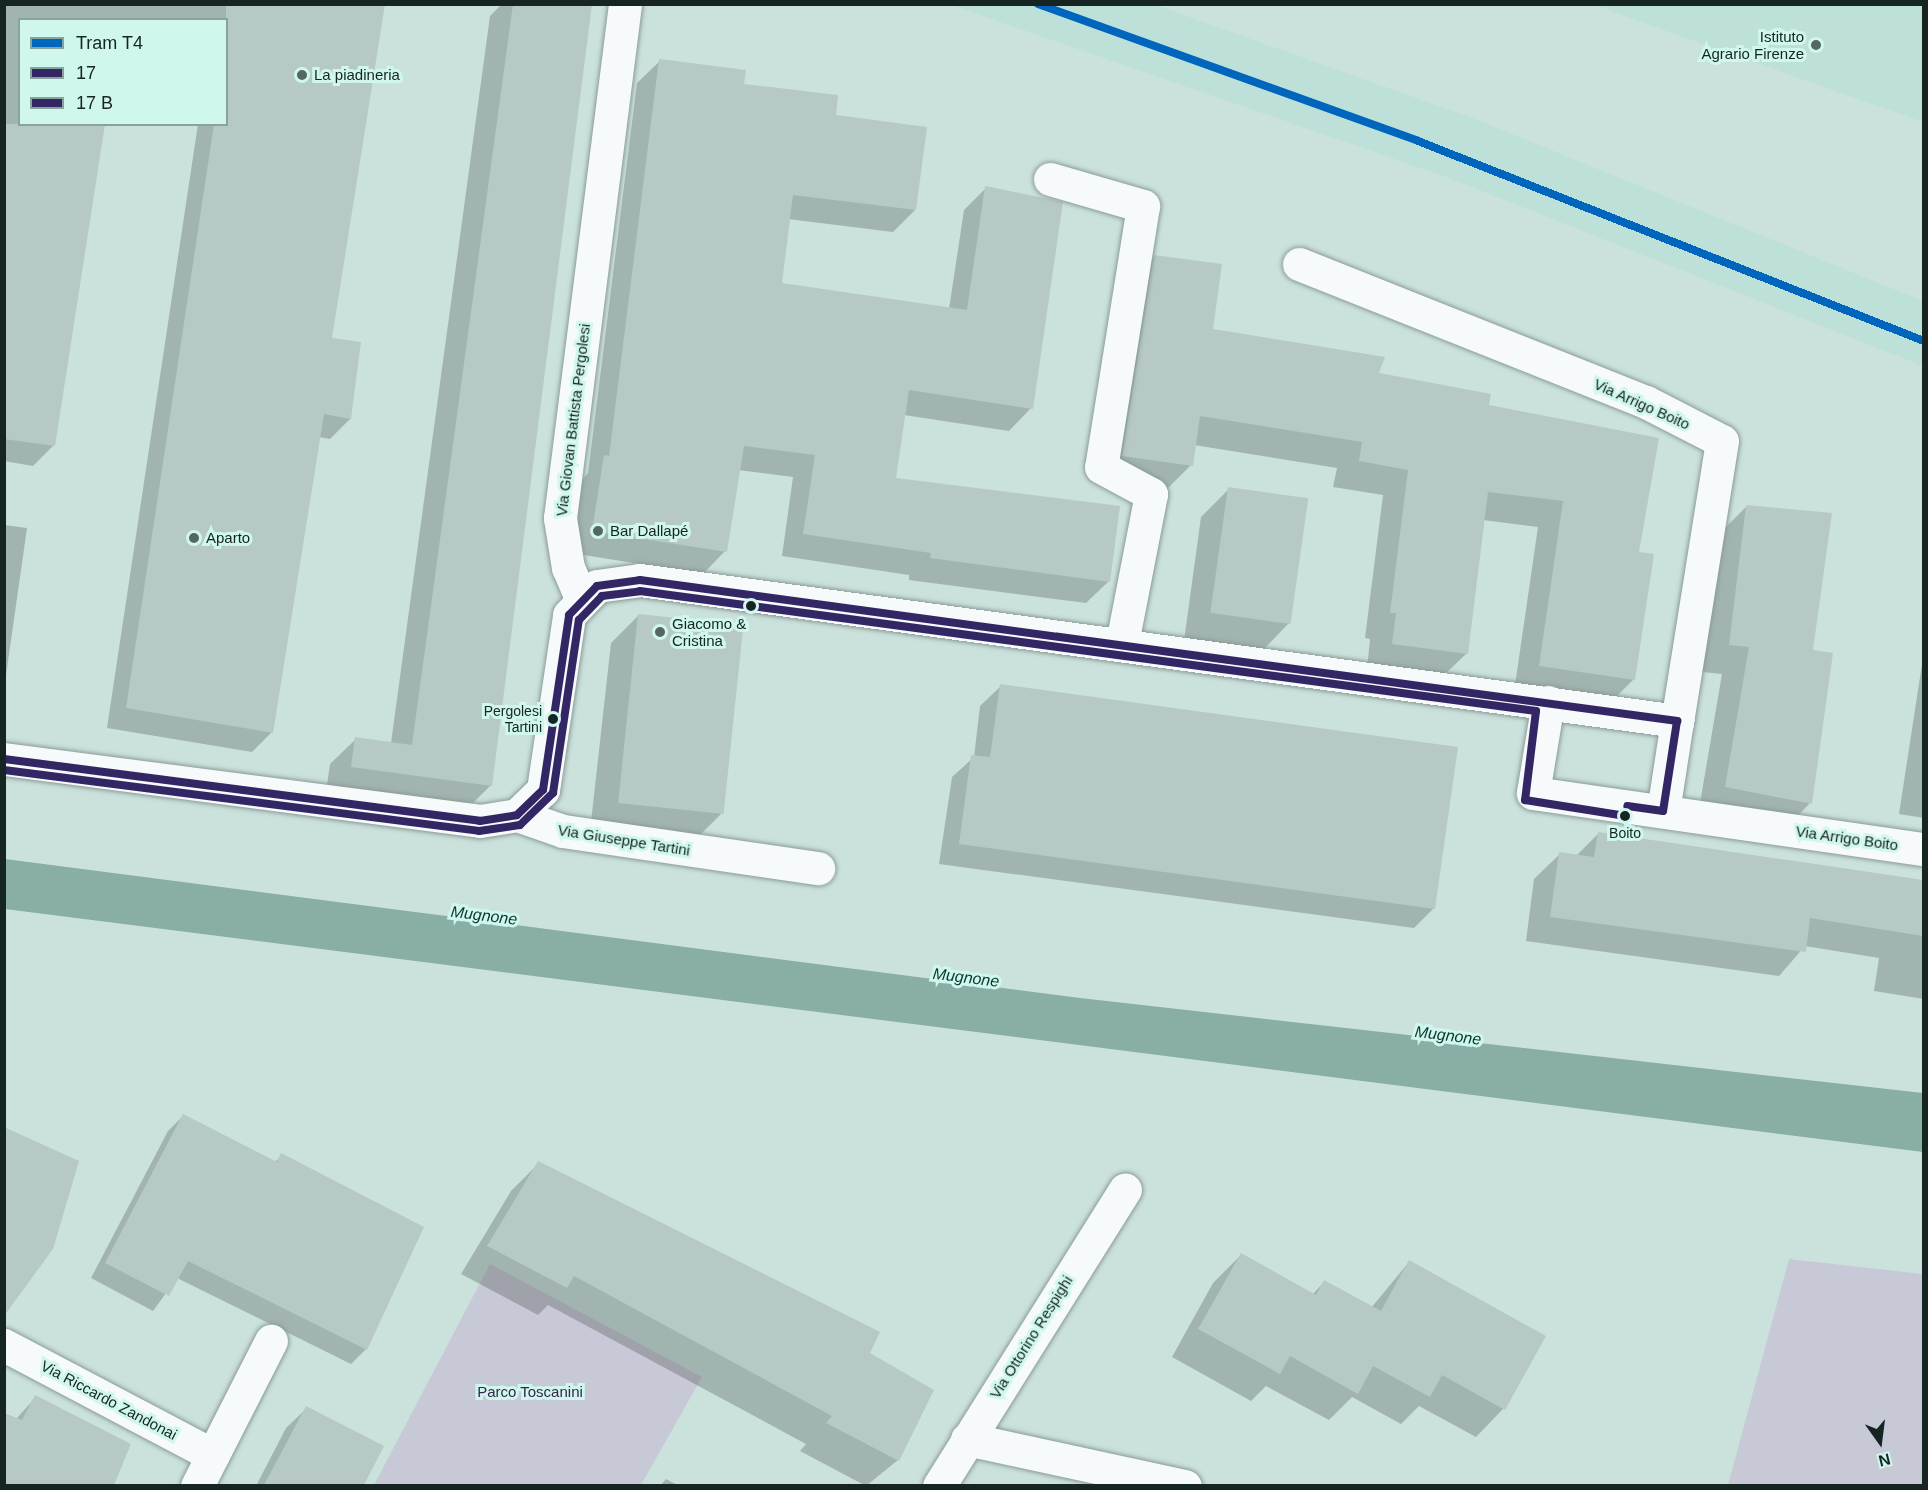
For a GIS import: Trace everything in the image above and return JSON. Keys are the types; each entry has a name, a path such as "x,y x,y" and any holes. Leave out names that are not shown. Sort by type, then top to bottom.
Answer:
{"street":[{"name":"Via Giovan Battista Pergolesi","path":"581,598 568,568 560,518 625,4"},
{"path":"1050,179 1143,206 1101,467 1151,494 1122,644"},
{"name":"Via Arrigo Boito","path":"1299,264 1646,402 1722,441 1663,812"},
{"path":"517,815 543,790 564,625 581,598 605,584 640,580 1677,721"},
{"name":"Via Arrigo Boito","path":"1548,702 1533,793 1923,849"},
{"name":"Via Giuseppe Tartini","path":"4,759 480,821 517,815 563,831 818,868"},
{"name":"Via Ottorino Respighi","path":"939,1485 1125,1189"},
{"path":"197,1485 271,1341"},
{"name":"Via Riccardo Zandonai","path":"4,1345 213,1455"},
{"path":"967,1439 1185,1485"}],"shaded area":[{"path":"951,5 1156,5 1470,117 1923,301 1923,366 1449,178"},
{"name":"Istituto Agrario Firenze","path":"1596,5 1923,5 1923,122 1635,20"},
{"path":"5,859 1080,998 1923,1093 1923,1152 5,909"}],"green space":[{"path":"1789,1259 1923,1274 1923,1485 1728,1485"},
{"name":"Parco Toscanini","path":"490,1264 702,1377 641,1485 374,1485"}],"building":[{"path":"226,4 385,4 332,338 361,342 351,419 324,414 273,733 126,708 214,126 228,126 228,18 226,18"},
{"path":"513,4 592,4 492,786 351,767 355,737 412,745"},
{"path":"659,59 746,70 744,84 838,95 836,115 927,127 916,210 793,195 782,283 967,310 985,186 1063,202 1033,409 909,390 896,478 1120,506 1110,582 930,558 931,553 803,534 815,455 744,446 727,552 592,531 604,455 609,456"},
{"path":"4,124 105,126 55,446 4,439"},
{"path":"1154,255 1222,264 1213,329 1385,357 1379,373 1491,394 1489,405 1659,438 1639,552 1654,554 1635,680 1539,666 1563,501 1488,492 1468,654 1392,644 1396,613 1390,613 1408,470 1359,461 1362,442 1200,416 1193,466 1122,456"},
{"path":"1228,487 1308,498 1291,624 1210,613"},
{"path":"1746,505 1832,513 1813,650 1833,653 1812,804 1725,787 1749,647 1729,645"},
{"path":"638,614 743,625 724,814 618,803"},
{"path":"1000,684 1458,747 1435,909 959,844 971,755 990,757"},
{"path":"1598,832 1923,880 1923,936 1810,918 1806,952 1550,917 1559,852 1594,857"},
{"path":"183,1114 277,1162 281,1153 424,1227 367,1350 188,1261 169,1296 105,1263"},
{"path":"4,1127 79,1161 53,1249 4,1316"},
{"path":"538,1161 880,1332 870,1353 934,1390 899,1461 826,1423 832,1416 574,1276 567,1288 487,1246"},
{"path":"1241,1253 1316,1295 1324,1280 1381,1311 1409,1260 1546,1336 1505,1410 1442,1375 1430,1397 1373,1366 1358,1394 1290,1356 1280,1374 1198,1329"},
{"path":"35,1395 131,1444 114,1485 4,1485 4,1413 22,1420"},
{"path":"306,1406 384,1446 364,1485 264,1485"}],"tram line":[{"name":"T4","path":"1038,4 1418,141 1924,341"}],"transit line":[{"name":"17","path":"4,759 480,821 517,815 543,790 569,615 597,586 640,580 1677,721 1663,811 1627,806"},
{"path":"4,770 479,831 520,825 553,793 579,620 602,596 640,591 1536,711 1525,800 1626,816"}],"place":[{"name":"Istituto Agrario Firenze","path":"1816,45"},
{"name":"La piadineria","path":"302,75"},
{"name":"Bar Dallapé","path":"598,531"},
{"name":"Aparto","path":"194,538"},
{"name":"Giacomo & Cristina","path":"660,632"},
{"name":"Pergolesi Tartini","path":"553,719"},
{"name":"Boito","path":"1625,816"}],"water label":[{"name":"Mugnone","path":"484,916"},
{"name":"Mugnone","path":"966,978"},
{"name":"Mugnone","path":"1448,1036"}]}
